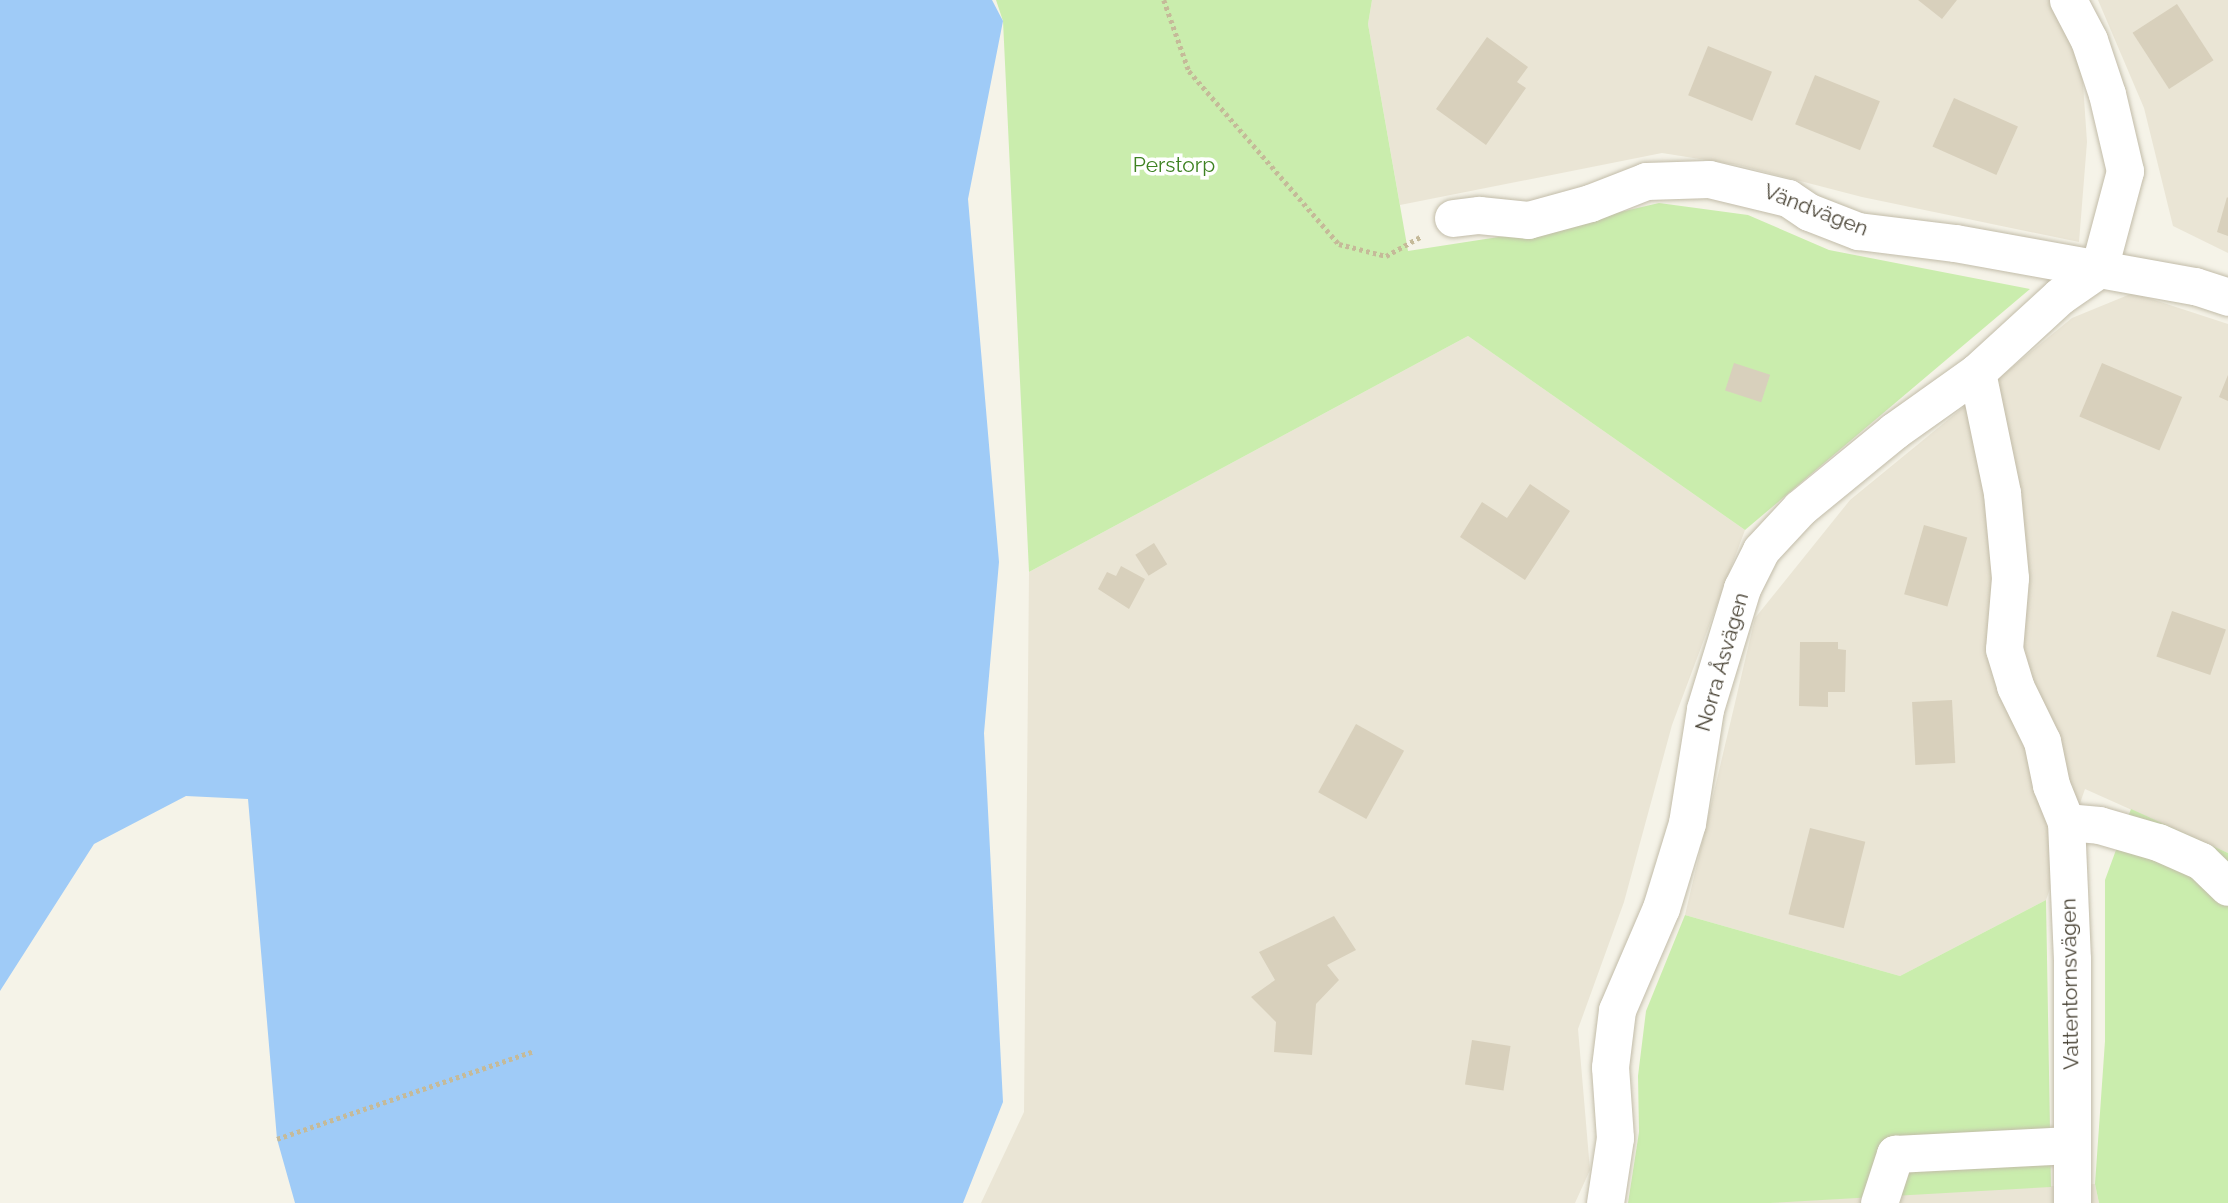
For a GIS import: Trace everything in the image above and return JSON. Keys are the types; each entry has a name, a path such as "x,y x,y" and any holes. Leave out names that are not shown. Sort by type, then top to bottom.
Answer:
{"street":[{"path":"2068,0 2089,40 2108,94 2125,171 2099,269"},
{"name":"Vändvägen","path":"1453,218 1479,215 1528,220 1590,203 1646,181 1709,179 1788,198 1809,212 1858,231 2099,269 2194,286 2228,297"},
{"name":"Norra Åsvägen","path":"1605,1203 1615,1138 1610,1067 1617,1010 1661,908 1687,823 1705,709 1742,588 1761,550 1800,508 1894,431 1977,372 2060,296 2099,269"},
{"name":"Vattentornsvägen","path":"1977,372 2002,493 2010,578 2004,649 2015,686 2042,741 2051,785 2066,822 2072,959 2072,1203"},
{"path":"2066,822 2099,825 2158,842 2201,861 2228,887"},
{"path":"1879,1203 1895,1154 2071,1145"}],"path":[{"path":"1164,0 1189,71 1339,244 1387,256 1453,218"},
{"path":"277,1139 534,1051"}],"shaded area":[{"path":"1372,0 2052,0 2082,69 2087,142 2079,242 1862,197 1738,165 1662,153 1400,205 1368,24"},
{"path":"2098,0 2228,0 2228,253 2173,226 2144,108"},
{"path":"2133,293 2228,324 2228,853 2085,789 2046,900 1900,976 1685,915 1755,618 1850,500 2072,318"},
{"path":"1468,336 1745,530 1672,725 1624,902 1578,1029 1590,1170 1575,1203 981,1203 1024,1112 1029,572"},
{"path":"2095,1184 2099,1203 1770,1203 1792,1199"}],"green space":[{"name":"Perstorp","path":"996,0 1372,0 1368,24 1408,251 1543,230 1659,203 1748,215 1829,250 2030,289 1745,530 1468,336 1029,572 1003,21"},
{"path":"2131,809 2228,853 2228,1203 2099,1203 2095,1184 2105,1041 2105,880"},
{"path":"2046,900 2051,1187 1770,1203 1628,1203 1639,1132 1638,1076 1646,1011 1685,915 1900,976"}],"water":[{"path":"0,0 992,0 1003,21 968,199 999,562 984,733 1003,1102 963,1203 295,1203 277,1139 248,799 186,796 94,844 0,991"}],"building":[{"path":"1918,0 1957,0 1942,19"},
{"path":"2177,4 2213,60 2169,89 2133,33"},
{"path":"1487,37 1528,67 1517,82 1526,88 1486,145 1436,109"},
{"path":"1708,46 1772,72 1752,121 1688,95"},
{"path":"1815,75 1880,101 1860,150 1795,124"},
{"path":"1954,98 2018,126 1996,175 1932,146"},
{"path":"2228,198 2228,236 2217,232"},
{"path":"1734,363 1770,375 1761,402 1725,391"},
{"path":"2102,363 2182,397 2159,450 2079,416"},
{"path":"2228,375 2228,401 2219,397"},
{"path":"1530,484 1570,511 1525,580 1460,537 1482,502 1507,518"},
{"path":"1924,525 1967,537 1947,607 1904,594"},
{"path":"1154,543 1167,564 1149,576 1135,555"},
{"path":"1121,566 1145,579 1129,609 1098,589 1107,572 1116,576"},
{"path":"2172,611 2226,630 2210,675 2156,656"},
{"path":"1800,642 1838,642 1838,649 1846,650 1845,692 1828,692 1828,707 1799,706"},
{"path":"1952,700 1955,763 1915,765 1912,702"},
{"path":"1356,724 1404,751 1366,819 1318,792"},
{"path":"1810,828 1865,842 1844,928 1788,914"},
{"path":"1334,916 1356,950 1327,965 1339,980 1316,1004 1312,1055 1274,1052 1276,1022 1251,997 1275,980 1259,952"},
{"path":"1472,1040 1511,1046 1503,1091 1465,1084"}]}
